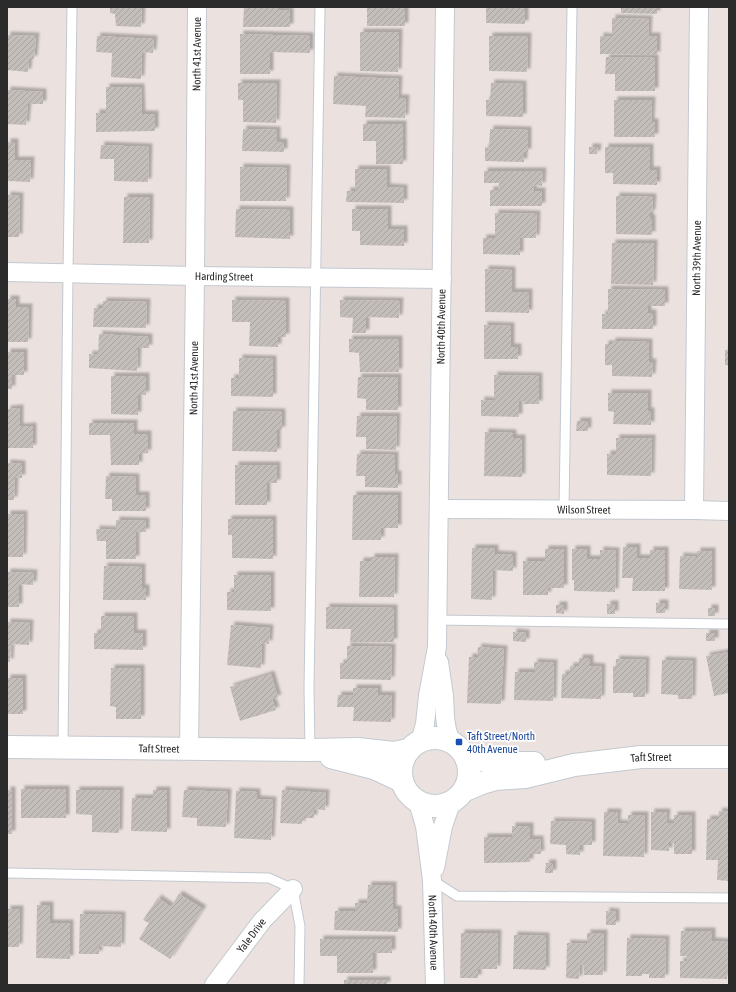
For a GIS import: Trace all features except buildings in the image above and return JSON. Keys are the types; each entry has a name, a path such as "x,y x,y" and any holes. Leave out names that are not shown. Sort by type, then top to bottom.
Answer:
{"street":[{"name":"North 41st Avenue","path":"189,749 197,7"},
{"name":"North 40th Avenue","path":"445,7 437,647 444,696 444,717 447,730 458,749"},
{"name":"North 39th Avenue","path":"694,510 699,7"},
{"name":"Harding Street","path":"7,272 195,276 442,278"},
{"name":"Wilson Street","path":"439,509 729,511"},
{"name":"North 40th Avenue","path":"414,746 425,724 428,696 437,647"},
{"path":"434,738 443,739 458,749 468,764 470,773 468,781 458,796 443,806 435,807 426,806 411,797 405,790 400,773 404,757 414,746 434,738"},
{"name":"Taft Street","path":"7,747 310,750 358,749 394,753 414,746"},
{"name":"Taft Street","path":"458,749 480,760 496,763 528,762 574,765"},
{"name":"Taft Street","path":"310,750 334,758 374,768 402,782"},
{"name":"Taft Street","path":"458,796 482,783 496,779 525,777 574,765 640,757 729,756"},
{"name":"North 40th Avenue","path":"432,880 442,838 443,826 458,796"},
{"name":"North 40th Avenue","path":"418,802 425,826 432,880 435,985"},
{"name":"Yale Drive","path":"214,985 262,921 293,889"}],"lane":[{"path":"63,748 72,7"},
{"path":"310,750 309,688 320,7"},
{"path":"564,509 572,7"},
{"path":"437,620 729,624"},
{"path":"7,873 269,878 293,889 300,926 299,985"},
{"path":"432,880 457,896 729,898"}],"place":[{"name":"Taft Street/North 40th Avenue","path":"459,742"}]}
